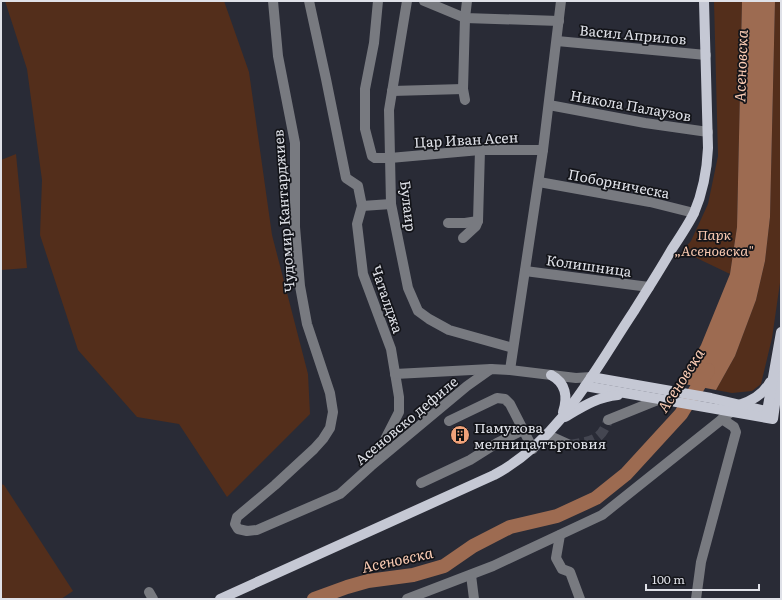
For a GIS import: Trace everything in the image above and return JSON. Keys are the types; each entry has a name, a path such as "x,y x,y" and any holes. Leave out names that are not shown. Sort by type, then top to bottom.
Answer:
{"main road":[{"path":"220,599 481,482 518,461 548,435 559,422 591,377 649,287 694,213 707,164 708,132 704,1"},
{"path":"735,408 750,401 760,394 779,373 781,332"},
{"path":"605,355 603,370 613,381"},
{"path":"585,386 664,400 708,403 774,415 781,361"},
{"path":"551,375 560,380 566,396 565,408 559,422"},
{"path":"591,377 674,391 708,403"},
{"path":"559,422 599,398 633,394"}],"street":[{"name":"Чудомир Кантарджиев","path":"273,1 278,56 295,144 295,228 300,286 307,324 330,393 333,412 330,428 323,439 275,485 237,517 235,524 238,529 247,531 257,530 340,494"},
{"name":"Чаталджа","path":"309,1 346,178 358,186 362,206 357,224 363,274 391,349 399,397 399,412 371,466"},
{"name":"Цар Иван Асен","path":"378,1 374,43 366,89 365,129 372,156 375,158 390,158 480,150 543,150"},
{"name":"Булаир","path":"407,1 389,110 391,204 408,288 418,311 429,319 449,330 513,348"},
{"path":"424,1 465,18 559,21"},
{"path":"465,100 463,88 465,18 467,1"},
{"path":"561,1 539,182 510,370 576,378 591,377"},
{"name":"Васил Априлов","path":"557,41 706,55"},
{"path":"392,91 463,88"},
{"name":"Никола Палаузов","path":"549,105 644,123 708,132"},
{"path":"463,238 476,226 478,221 480,150"},
{"name":"Поборническа","path":"539,182 650,202 694,213"},
{"path":"362,206 391,204"},
{"path":"448,223 478,221"},
{"name":"Колишница","path":"526,270 649,287"},
{"name":"Асеновско дефиле","path":"340,494 371,466 467,386 491,370"},
{"name":"Асеновско дефиле","path":"395,374 510,370"},
{"path":"576,378 585,386"},
{"path":"449,421 501,398 508,401 510,404 533,449"},
{"path":"608,420 664,400"},
{"path":"407,599 493,566 602,515 735,408"},
{"path":"696,599 701,562 736,432 734,427 722,419"},
{"path":"421,483 470,460 497,443 523,430"},
{"path":"548,435 570,445"},
{"path":"560,535 556,558 562,569 570,572 580,599"},
{"path":"472,575 474,599"}],"green space":[{"path":"5,1 224,1 249,72 272,235 308,374 310,414 227,497 179,424 137,417 78,350 40,235 42,180 27,69"},
{"name":"Парк „Асеновска\"","path":"714,1 742,1 737,227 730,274 682,251 691,241 708,204 718,156"},
{"path":"775,1 781,1 781,276 772,338 761,384 752,391 732,393 716,390 735,356 756,300 765,261 770,217"},
{"path":"16,154 27,268 1,270 1,160"},
{"path":"1,484 4,485 73,591 61,599 1,599"}],"shaded area":[{"path":"742,1 775,1 770,217 765,261 756,300 735,356 716,390 679,383 701,345 730,274 737,227"}],"waterway":[{"name":"Асеновска","path":"314,599 368,581 413,575 444,566 473,546 510,527 557,516 596,498 626,474 681,414 708,370"}],"tunnel":[{"path":"570,445 589,441 598,437 602,433 608,420"}],"place":[{"name":"Памукова мелница търговия","path":"460,435"}]}
